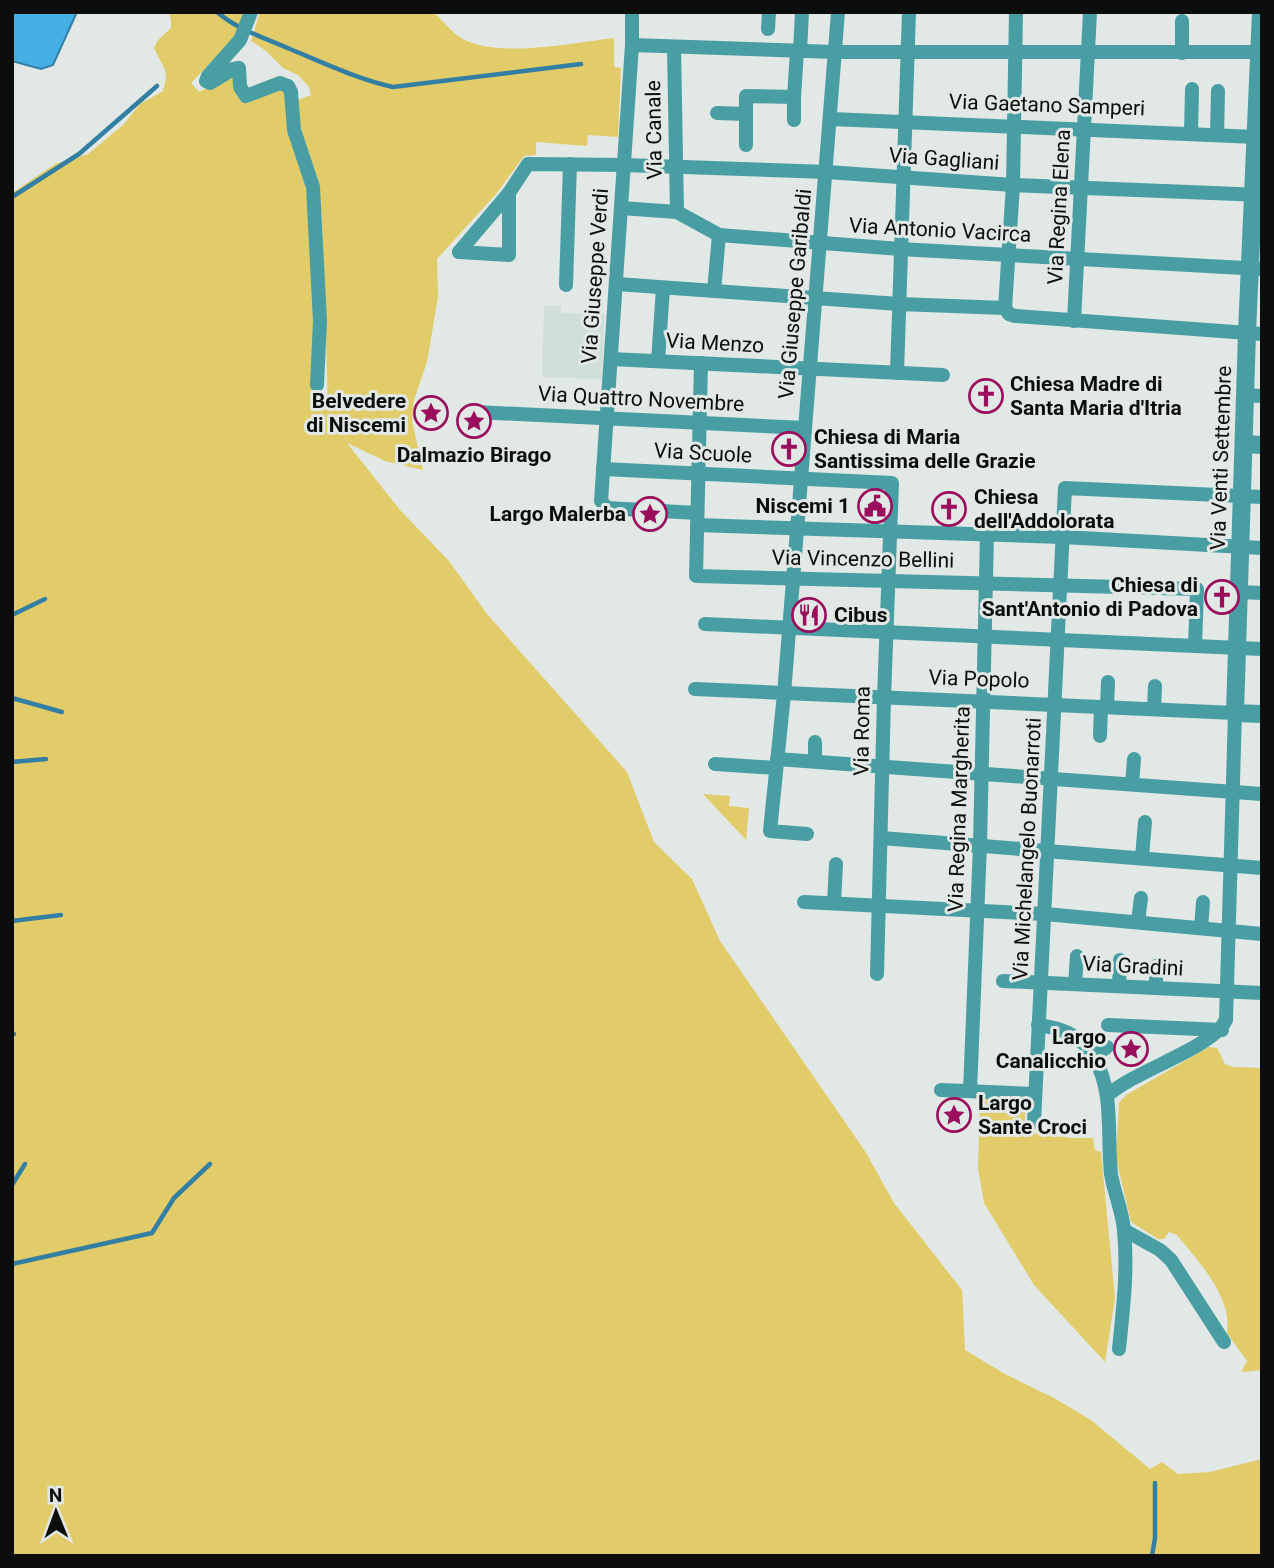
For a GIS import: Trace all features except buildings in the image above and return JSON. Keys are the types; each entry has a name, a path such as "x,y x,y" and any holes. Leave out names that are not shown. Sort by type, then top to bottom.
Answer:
{"street":[{"path":"251,12 240,40 206,81 210,83 239,68 240,87 246,96 280,83 288,86 291,92 294,130 313,187 320,321 317,385"},
{"path":"632,12 632,45 835,52 1261,52"},
{"path":"768,29 769,12"},
{"path":"794,120 802,12"},
{"name":"Via Giuseppe Garibaldi","path":"807,834 770,831 784,694 838,12"},
{"path":"897,373 909,12"},
{"path":"1016,12 1013,185 1005,308 1009,314 1254,334"},
{"name":"Via Regina Elena","path":"1074,321 1090,12"},
{"name":"Via Venti Settembre","path":"1222,1030 1226,1020 1228,992 1243,496 1253,444 1261,12"},
{"path":"1181,21 1182,52"},
{"name":"Via Giuseppe Verdi","path":"632,45 601,501 607,508 697,519"},
{"name":"Via Canale","path":"674,47 677,212"},
{"path":"1191,134 1192,89"},
{"path":"1217,135 1218,91"},
{"path":"746,145 746,96 794,97"},
{"path":"717,113 746,114"},
{"name":"Via Gaetano Samperi","path":"831,119 1259,137"},
{"name":"Via Gagliani","path":"509,193 528,164 570,164 827,172 1013,185 1258,195"},
{"path":"566,285 570,164"},
{"path":"509,193 509,255 459,252 467,242 509,193"},
{"name":"Via Antonio Vacirca","path":"621,208 677,212 719,235 900,249 1256,269"},
{"path":"714,292 719,235"},
{"path":"617,284 899,304 1005,308"},
{"path":"658,361 663,288"},
{"name":"Via Menzo","path":"611,359 943,375"},
{"path":"701,363 697,519 796,528 1063,537 1262,548"},
{"name":"Via Quattro Novembre","path":"476,412 805,428"},
{"name":"Via Scuole","path":"603,469 889,486"},
{"name":"Via Roma","path":"877,974 891,532 889,486"},
{"name":"Via Michelangelo Buonarroti","path":"1034,1122 1063,537 1069,492 1243,496"},
{"path":"1243,496 1262,497"},
{"name":"Via Vincenzo Bellini","path":"697,519 696,576 1197,589 1195,646"},
{"name":"Via Regina Margherita","path":"973,1089 987,534"},
{"path":"1240,592 1262,593"},
{"path":"705,624 1262,649"},
{"path":"1100,736 1108,682"},
{"path":"1154,709 1155,686"},
{"name":"Via Popolo","path":"695,689 1262,714"},
{"path":"815,742 815,761"},
{"path":"1132,784 1133,759"},
{"path":"715,764 815,761 1262,794"},
{"path":"1142,857 1145,822"},
{"path":"881,838 1262,868"},
{"path":"834,903 835,864"},
{"path":"1138,922 1141,898"},
{"path":"804,902 976,909 1262,934"},
{"path":"1201,928 1203,902"},
{"path":"1075,984 1077,956"},
{"path":"1119,986 1120,960"},
{"path":"1156,965 1156,988"},
{"name":"Via Gradini","path":"1003,981 1262,993"},
{"path":"1038,1025 1059,1027 1079,1040 1094,1056 1103,1075 1107,1096 1111,1174 1125,1230 1126,1287 1119,1349"},
{"path":"1108,1026 1222,1030"},
{"path":"1107,1096 1119,1085 1208,1040 1222,1030"},
{"path":"1094,1056 1107,1046"},
{"path":"941,1090 973,1089 1035,1094"},
{"path":"1125,1230 1160,1250 1171,1260 1224,1342"}],"shaded area":[{"path":"168,12 245,12 235,37 191,83 199,92 235,75 238,96 248,103 278,88 286,91 309,205 315,320 313,397 328,407 322,219 315,172 299,125 298,100 311,95 309,87 298,75 283,68 265,50 251,41 260,12 433,12 461,38 494,48 535,48 614,38 614,67 621,68 618,137 588,135 587,146 536,142 536,155 524,156 496,194 437,259 438,297 427,362 414,400 412,421 423,470 385,461 347,443 400,510 449,561 487,614 627,772 654,842 692,879 720,941 865,1151 894,1203 962,1290 965,1350 1091,1420 1150,1469 1162,1462 1178,1474 1210,1472 1262,1459 1262,1556 12,1556 12,193 55,164 88,154 123,125 140,104 163,91 165,70 154,48 158,40 171,28"},
{"path":"544,306 561,306 561,313 604,314 602,379 542,377"},
{"path":"703,794 730,796 729,806 749,808 746,840"},
{"path":"1209,1047 1217,1048 1225,1064 1233,1067 1262,1068 1262,1370 1241,1372 1247,1361 1227,1333 1225,1306 1219,1293 1204,1268 1177,1235 1169,1232 1164,1239 1158,1239 1131,1222 1116,1158 1119,1103 1126,1095"},
{"path":"980,1098 1026,1100 1024,1132 1093,1138 1095,1150 1101,1152 1115,1298 1105,1362 1034,1285 984,1203 978,1168"}],"water":[{"path":"12,12 77,12 53,65 41,69 12,61"}],"waterway":[{"path":"217,12 261,37 354,75 393,87 581,64"},
{"path":"12,197 79,154 157,86"},
{"path":"12,615 45,599"},
{"path":"12,698 62,712"},
{"path":"12,762 46,759"},
{"path":"12,921 61,915"},
{"path":"12,1185 25,1164"},
{"path":"12,1264 152,1233 174,1198 210,1164"},
{"path":"1152,1556 1155,1538 1155,1483"}],"place":[{"name":"Chiesa Madre di Santa Maria d'Itria","path":"986,396"},
{"name":"Belvedere di Niscemi","path":"431,413"},
{"name":"Dalmazio Birago","path":"474,421"},
{"name":"Chiesa di Maria Santissima delle Grazie","path":"789,449"},
{"name":"Niscemi 1","path":"875,506"},
{"name":"Chiesa dell'Addolorata","path":"949,509"},
{"name":"Largo Malerba","path":"650,514"},
{"name":"Chiesa di Sant'Antonio di Padova","path":"1222,597"},
{"name":"Cibus","path":"809,615"},
{"name":"Largo Canalicchio","path":"1131,1049"},
{"name":"Largo Sante Croci","path":"954,1115"}]}
